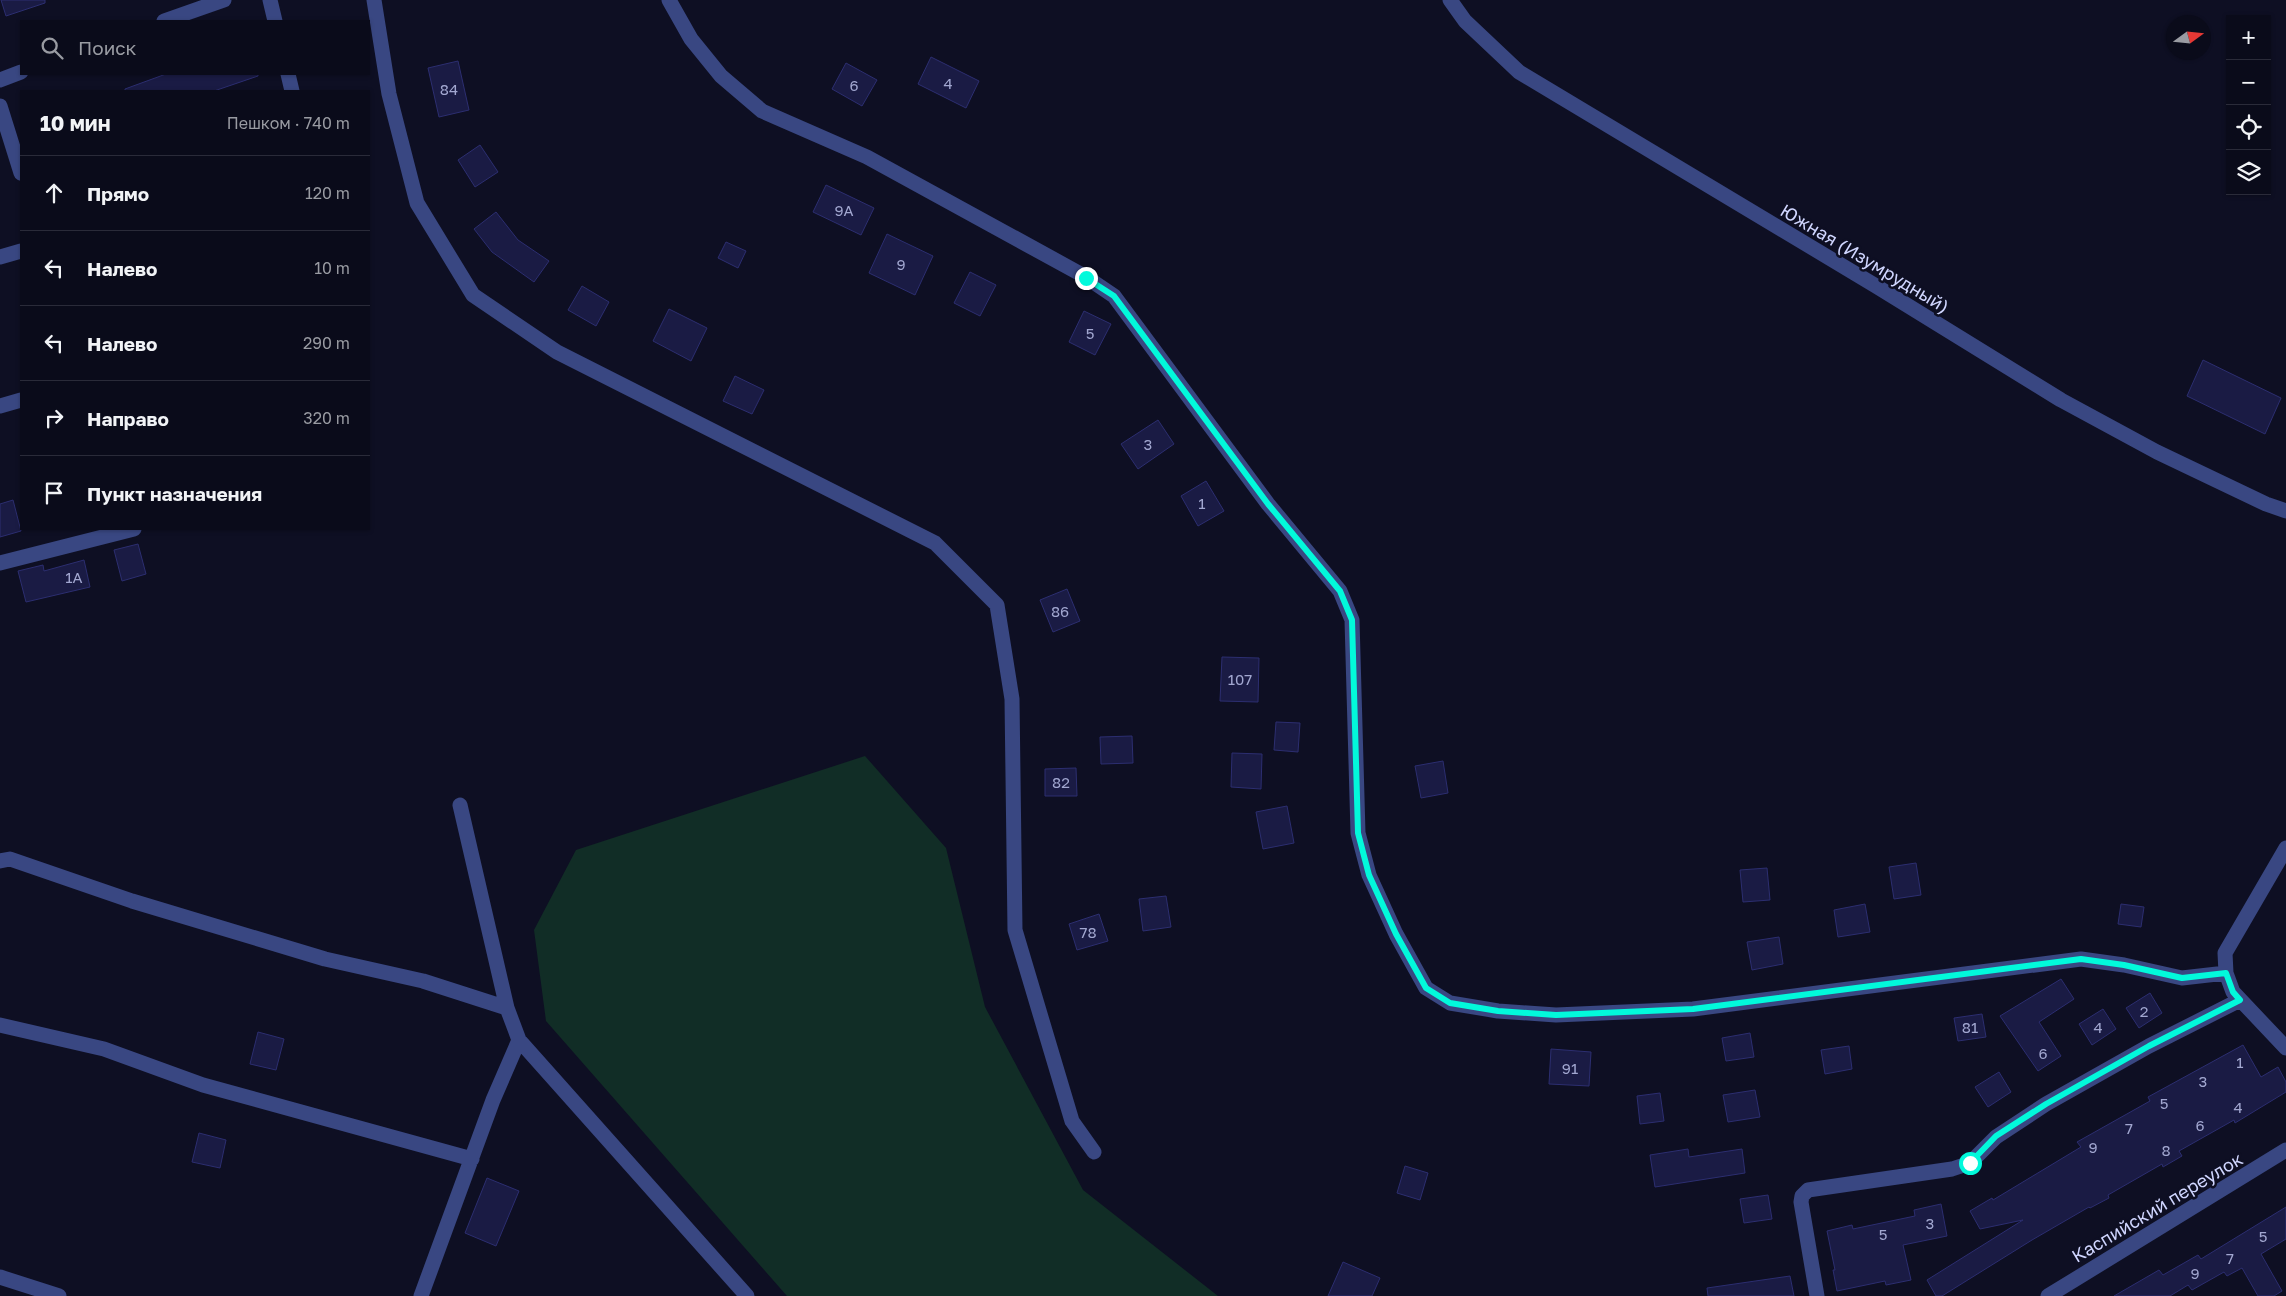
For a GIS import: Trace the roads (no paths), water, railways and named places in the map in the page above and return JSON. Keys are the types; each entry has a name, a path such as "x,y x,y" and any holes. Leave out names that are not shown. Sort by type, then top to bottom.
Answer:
{"street":[{"path":"167,20 224,0"},
{"path":"270,0 275,20"},
{"path":"374,0 389,94 417,203 473,295 557,352 935,543 997,605 1012,699 1015,930 1072,1121 1094,1152"},
{"path":"669,0 691,39 721,76 762,110 867,157 1086,278 1114,296 1268,504 1340,591 1352,620 1358,833 1369,875 1396,934 1426,988 1450,1003 1498,1011 1556,1015 1693,1009 2081,959 2124,965 2182,978 2226,973"},
{"name":"Южная (Изумрудный)","path":"1450,0 1465,21 1520,72 1876,286 2061,400 2157,452 2266,504 2286,511"},
{"path":"0,80 20,72"},
{"path":"288,75 292,90"},
{"path":"0,106 20,170"},
{"path":"0,256 20,251"},
{"path":"0,406 20,400"},
{"path":"0,562 130,530"},
{"path":"460,806 507,1008 519,1040 747,1296"},
{"path":"2286,848 2225,953 2226,973 2233,992 2286,1048"},
{"path":"0,861 10,859 132,901 306,954 423,981 507,1008"},
{"path":"1817,1296 1801,1202 1802,1196 1808,1190 1952,1170 1970,1163 1996,1136 2046,1104 2149,1046 2240,1000"},
{"path":"0,1025 104,1049 203,1085 472,1159"},
{"path":"422,1296 497,1091 519,1040"},
{"name":"Каспийский переулок","path":"2048,1296 2286,1150"},
{"path":"0,1277 59,1296"}]}
